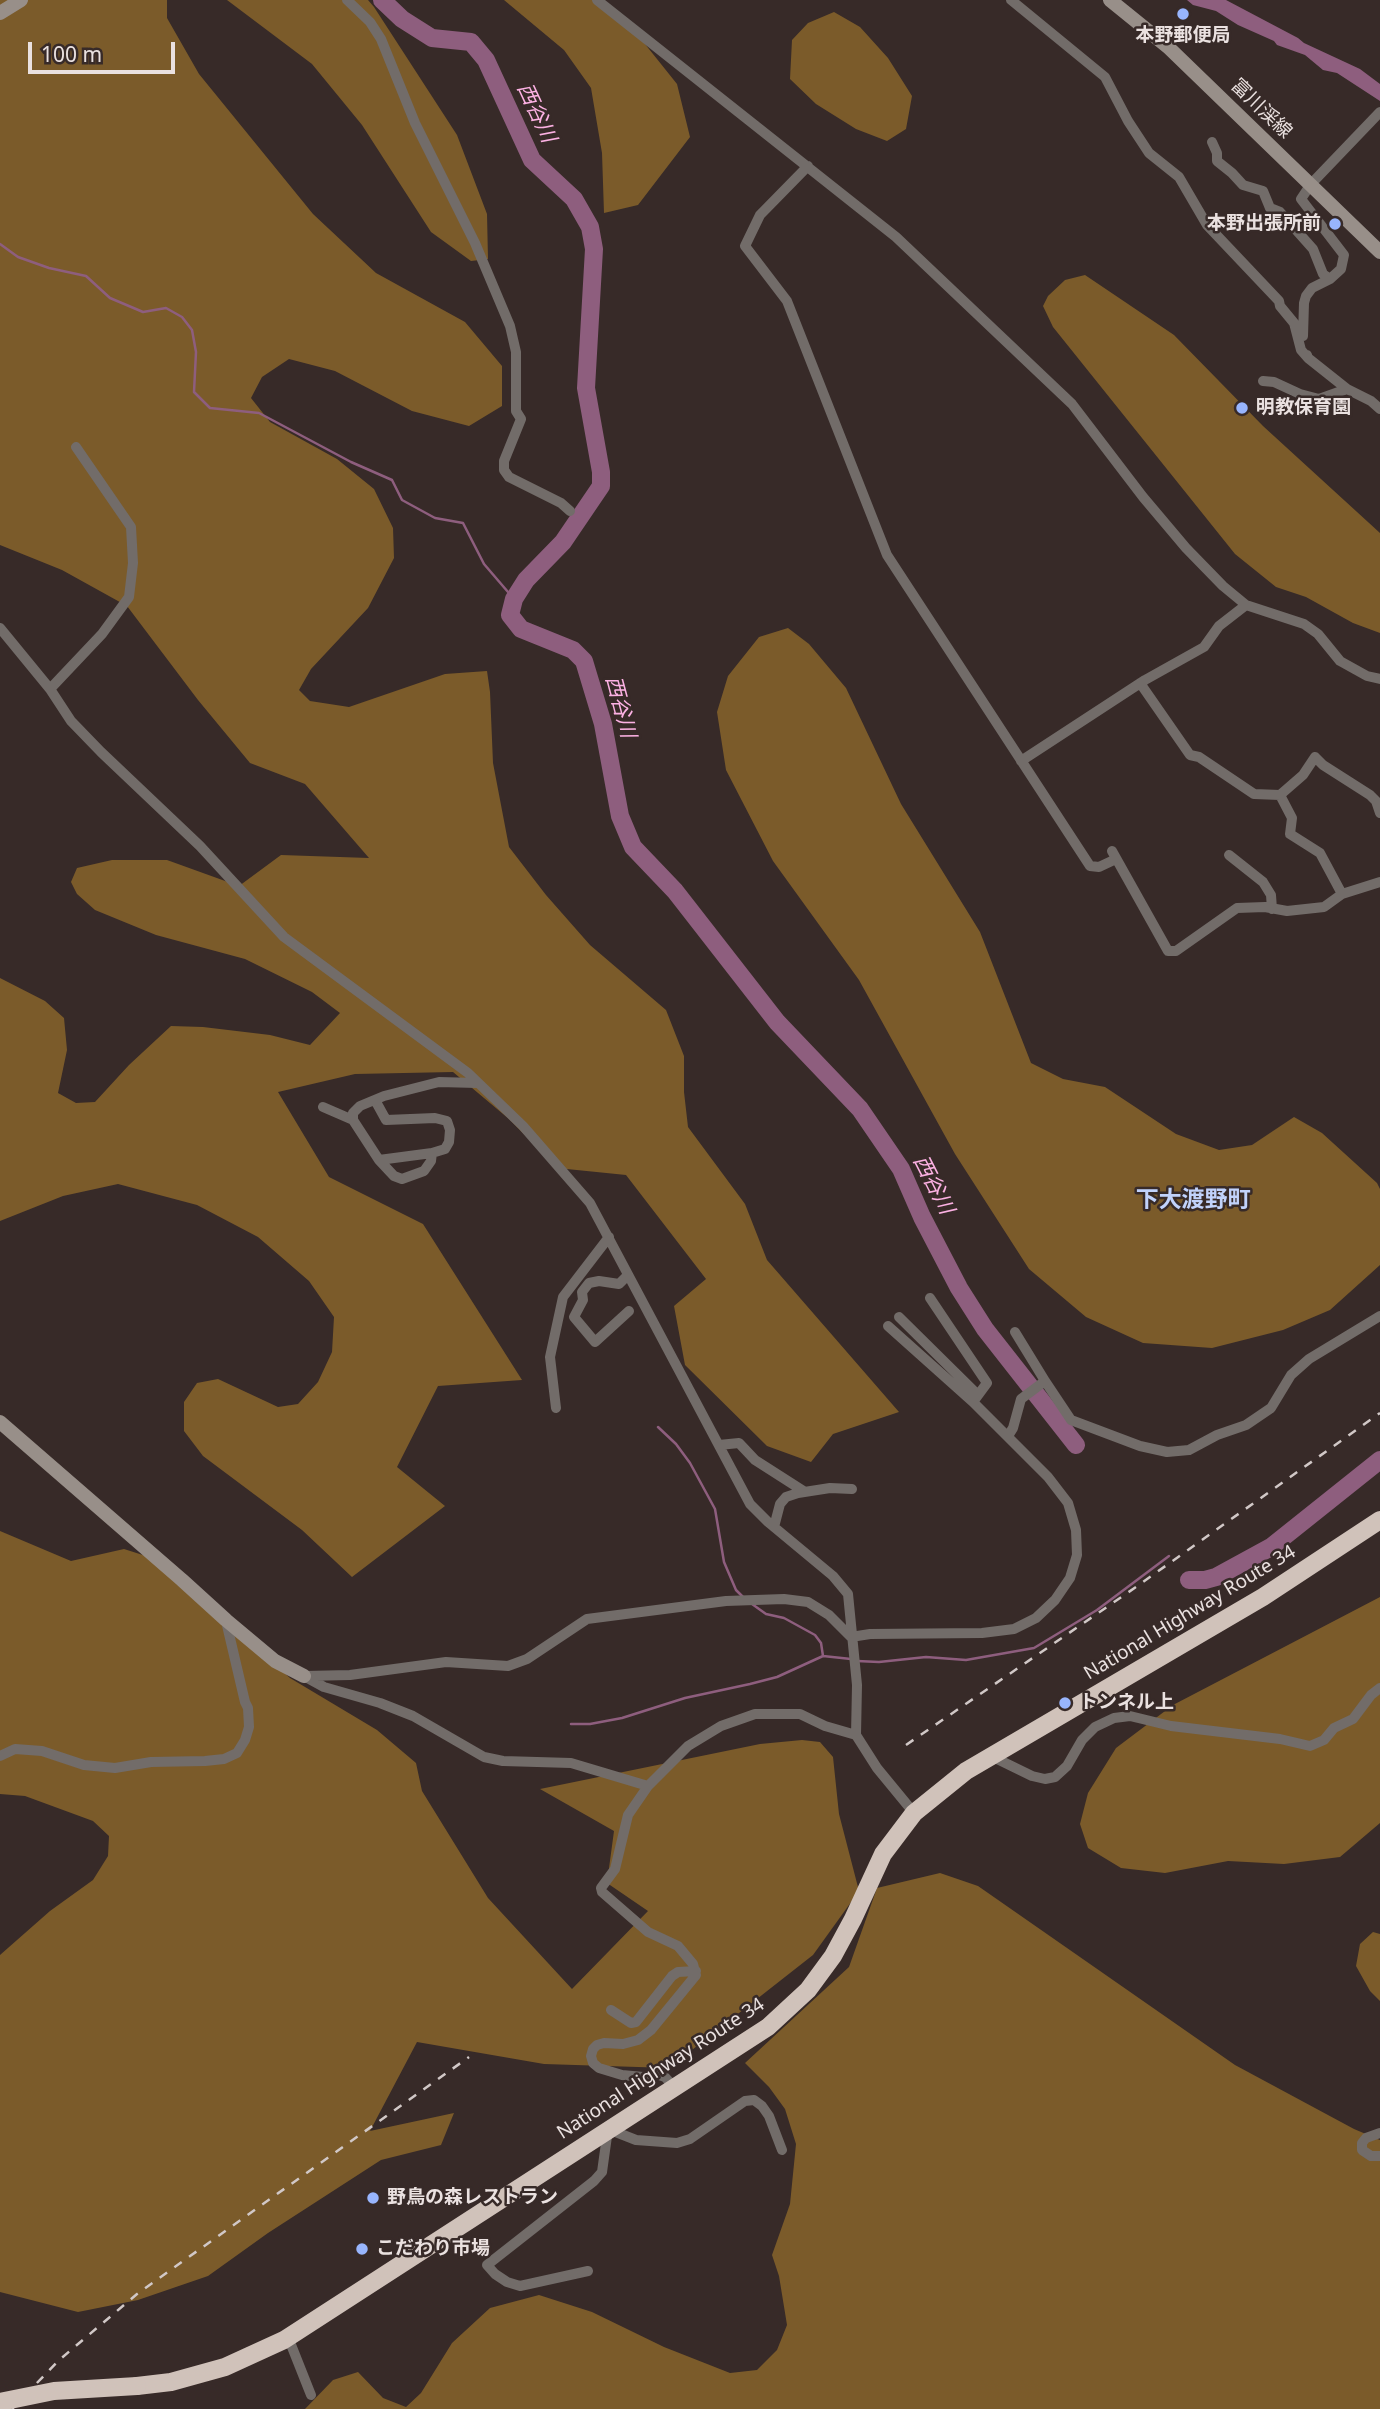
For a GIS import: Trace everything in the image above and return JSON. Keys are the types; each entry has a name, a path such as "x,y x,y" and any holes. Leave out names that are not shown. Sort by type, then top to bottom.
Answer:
{"highway":[{"name":"National Highway Route 34","path":"0,2402 54,2391 172,2382 225,2367 288,2337 768,2027 808,1990 833,1956 883,1854 914,1813 966,1771 1263,1597 1380,1520"}],"street":[{"path":"0,13 21,0"},
{"path":"347,0 370,22 381,39 415,123 475,243 510,326 516,352 516,411 521,419 504,461 504,470 509,477 561,503 570,511"},
{"path":"597,0 896,237 1072,404 1186,548 1223,586 1247,605 1304,624 1318,634 1340,662 1367,676 1380,679"},
{"path":"1011,0 1105,78 1149,153 1179,177 1207,225 1279,301 1294,323 1301,350 1308,358 1347,389 1371,401 1380,409"},
{"name":"富川渓線","path":"1110,0 1168,47 1380,252"},
{"path":"1308,358 1301,327 1304,303 1312,288 1330,279 1341,269 1344,255 1301,199 1311,184 1380,112"},
{"path":"1212,142 1217,161 1243,185 1263,191 1270,208 1280,212 1313,249 1323,274 1330,279"},
{"path":"808,166 760,215 745,246 787,301 887,555 1090,866 1099,867 1114,855 1168,951 1176,951 1237,908 1287,911 1324,907 1342,894 1380,881"},
{"path":"1263,381 1274,382 1319,399 1347,389"},
{"path":"50,689 102,634 129,597 133,563 131,527 76,447"},
{"path":"1021,761 1140,683 1204,648 1219,626 1247,605"},
{"path":"0,628 50,689 71,720 93,744 200,846 285,937 441,1051 523,1126 590,1203 750,1504 833,1576 848,1594 857,1685 856,1735 877,1768 914,1813"},
{"path":"1140,683 1190,755 1199,757 1254,794 1280,795 1303,775 1315,757 1370,795 1376,801 1380,813"},
{"path":"1280,795 1292,818 1290,834 1320,853 1342,894"},
{"path":"1229,855 1263,882 1270,895 1272,909"},
{"path":"432,1153 425,1171 402,1179 394,1176 382,1167 353,1120 353,1112 359,1106 375,1100 439,1082 477,1083"},
{"path":"375,1100 386,1120 435,1118 447,1121 450,1130 445,1149 382,1167"},
{"path":"323,1108 353,1120"},
{"path":"556,1408 550,1357 563,1297 609,1237"},
{"path":"628,1275 619,1284 599,1280 589,1283 582,1292 583,1300 574,1317 595,1342 629,1311"},
{"path":"930,1298 987,1383 975,1398"},
{"path":"1015,1332 1044,1382 1071,1420 1140,1446 1167,1452 1189,1450 1217,1435 1246,1425 1271,1408 1291,1375 1309,1359 1380,1316"},
{"path":"851,1637 870,1634 982,1633 1014,1629 1036,1618 1055,1600 1070,1578 1077,1555 1076,1530 1068,1503 1048,1477 899,1317"},
{"path":"888,1326 975,1398"},
{"path":"1008,1436 1021,1399 1044,1382"},
{"path":"0,1422 275,1661 324,1687 380,1703 413,1716 484,1757 503,1761 571,1763 648,1786"},
{"path":"719,1445 739,1443 755,1460 805,1492"},
{"path":"774,1527 779,1504 786,1497 830,1488 852,1489"},
{"path":"304,1676 350,1675 446,1662 508,1666 527,1659 587,1619 726,1601 784,1599 808,1602 829,1615 851,1637"},
{"path":"0,1756 15,1749 42,1751 84,1765 115,1768 151,1762 224,1759 236,1753 245,1740 249,1727 248,1707 244,1702 226,1620"},
{"path":"991,1756 1032,1776 1045,1779 1055,1777 1067,1766 1082,1740 1095,1727 1114,1718 1130,1716 1171,1726 1310,1745 1324,1740 1334,1728 1353,1719 1371,1695 1380,1689"},
{"path":"674,2087 665,2077 656,2074 643,2077 622,2075 599,2068 593,2063 591,2056 597,2045 623,2044 638,2040 651,2030 696,1975 693,1964 678,1946 648,1932 601,1892 615,1869 628,1815 648,1786 688,1746 721,1726 755,1714 800,1714 825,1726 856,1735"},
{"path":"611,2010 631,2023 636,2022 672,1976 678,1972 696,1971"},
{"path":"588,2271 520,2287 495,2274 487,2265 594,2181 602,2172 608,2129 636,2140 677,2144 745,2101 754,2100 769,2116 782,2151"},
{"path":"1380,2133 1366,2138 1362,2143 1363,2150 1380,2156"},
{"path":"288,2337 311,2395"}],"shaded area":[{"path":"0,0 167,0 167,18 199,74 313,214 376,273 465,322 502,366 502,406 469,426 412,411 335,371 289,359 262,377 251,398 270,422 337,459 374,489 393,528 394,558 368,608 311,669 299,690 310,701 349,707 445,674 487,671 493,763 509,847 590,945 666,1010 684,1056 688,1127 745,1204 767,1260 899,1412 833,1434 811,1462 767,1446 685,1365 674,1306 706,1279 626,1175 557,1168 509,1119 453,1072 355,1074 278,1092 329,1177 423,1224 522,1380 438,1386 397,1467 445,1506 352,1577 302,1530 203,1456 184,1431 184,1402 197,1383 218,1379 278,1407 298,1404 318,1382 332,1352 334,1317 309,1281 258,1237 197,1205 118,1184 63,1196 0,1221 0,978 45,1001 64,1018 67,1050 58,1093 76,1103 95,1102 129,1065 171,1026 270,1035 310,1045 340,1013 312,992 245,959 156,935 95,910 77,894 71,882 77,868 112,860 167,860 239,886 281,855 369,858 305,784 250,763 127,606 62,570 0,545"},
{"path":"227,0 368,0 457,135 487,214 488,259 471,261 431,232 362,125 312,64"},
{"path":"504,0 604,0 629,24 677,84 690,137 638,205 604,213 602,153 591,88 564,50"},
{"path":"1187,0 1226,0 1304,43 1360,69 1380,84 1380,101 1337,73 1323,70 1305,55 1277,45 1216,11 1193,5"},
{"path":"834,12 860,27 888,58 912,96 906,129 887,141 856,129 816,104 790,79 792,40 808,23"},
{"path":"1085,275 1174,335 1263,426 1380,533 1380,633 1353,623 1306,597 1276,587 1235,554 1053,327 1043,306 1048,296 1065,280"},
{"path":"788,628 809,644 846,688 901,804 980,932 1031,1063 1063,1079 1105,1087 1176,1134 1219,1150 1252,1145 1294,1117 1322,1133 1377,1183 1380,1189 1380,1265 1330,1310 1283,1330 1212,1348 1143,1343 1086,1317 1029,1269 955,1154 859,980 773,861 726,770 717,712 728,676 759,637"},
{"path":"0,1531 71,1561 124,1549 171,1564 219,1614 290,1678 377,1730 416,1763 422,1791 488,1898 572,1989 648,1911 607,1883 614,1831 540,1789 760,1744 802,1740 820,1742 833,1757 839,1814 859,1891 813,1955 669,2068 544,2064 417,2042 370,2131 454,2113 441,2145 381,2160 268,2233 208,2276 138,2300 78,2312 0,2292 0,1955 50,1911 93,1880 108,1856 109,1836 93,1821 25,1796 0,1794"},
{"path":"1380,1597 1380,1823 1340,1857 1284,1864 1228,1861 1165,1873 1121,1868 1088,1848 1080,1824 1088,1793 1116,1748 1173,1705"},
{"path":"940,1873 978,1886 1235,2065 1354,2129 1380,2140 1380,2409 305,2409 333,2380 358,2372 383,2398 406,2407 421,2393 452,2343 490,2308 539,2295 592,2312 664,2347 730,2373 757,2370 777,2350 787,2325 779,2276 772,2255 790,2204 796,2144 785,2109 769,2087 745,2063 849,1967 877,1888"},
{"path":"1373,1932 1380,1934 1380,2001 1370,1991 1356,1966 1360,1944"}],"waterway":[{"name":"西谷川","path":"382,0 402,19 432,38 471,42 486,60 532,160 574,199 590,227 594,249 586,388 601,472 601,486 563,542 526,580 514,599 510,615 521,629 573,650 584,661 603,724 620,816 633,847 675,891 777,1022 860,1109 901,1169 922,1217 959,1288 985,1329 1076,1445"},
{"path":"0,244 18,257 49,268 86,276 110,298 143,312 166,308 182,317 192,330 196,352 194,392 210,408 259,413 351,462 392,480 402,500 435,518 463,523 484,564 514,599"},
{"path":"658,1427 676,1444 690,1463 715,1509 724,1562 736,1590 744,1598"},
{"name":"西谷川","path":"1189,1580 1216,1577 1271,1547 1380,1460"},
{"path":"857,1661 879,1662 926,1657 966,1660 1034,1648 1097,1610 1169,1556"},
{"path":"752,1604 766,1614 784,1618 815,1635 821,1643 823,1656"},
{"path":"571,1724 590,1724 622,1718 685,1698 777,1677 823,1656 851,1659"}],"railway":[{"path":"906,1745 1136,1587 1380,1413"},
{"path":"12,2409 58,2361 137,2294 469,2057"}],"place":[{"name":"本野郵便局","path":"1183,14"},
{"name":"本野出張所前","path":"1335,224"},
{"name":"明教保育園","path":"1242,408"},
{"name":"トンネル上","path":"1065,1703"},
{"name":"野鳥の森レストラン","path":"373,2198"},
{"name":"こだわり市場","path":"362,2249"}],"district":[{"name":"下大渡野町","path":"1193,1200"}]}
